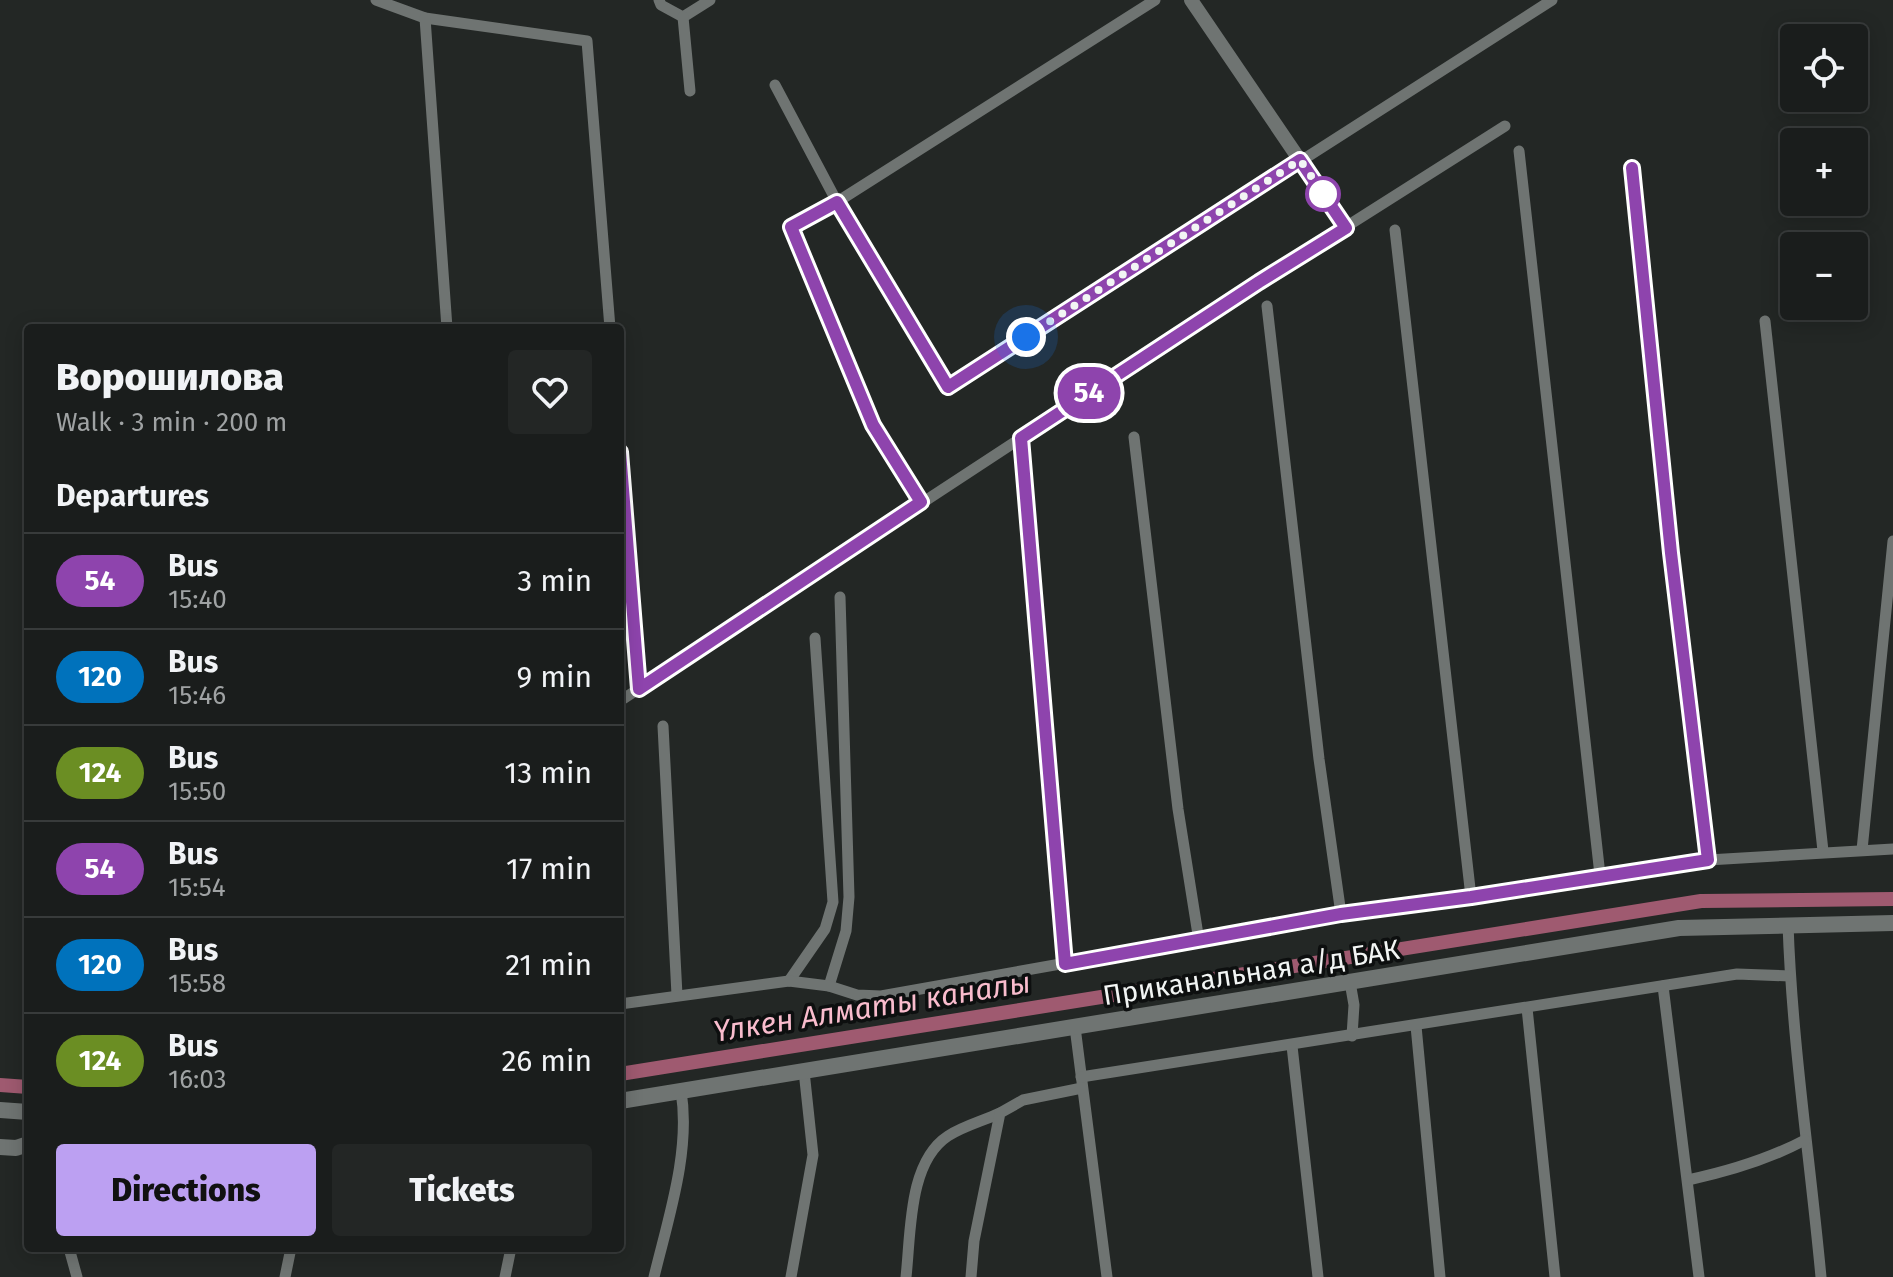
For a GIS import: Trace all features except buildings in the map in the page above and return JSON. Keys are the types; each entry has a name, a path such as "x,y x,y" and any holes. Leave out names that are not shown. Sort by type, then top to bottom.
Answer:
{"main road":[{"name":"Приканальная а/д БАК","path":"624,1100 1679,928 1893,923"},
{"path":"0,1110 24,1112"},
{"path":"0,1147 24,1145"}],"street":[{"path":"376,0 425,18 587,41 610,324"},
{"path":"659,0 661,5 683,17"},
{"path":"683,17 710,0"},
{"path":"921,502 873,425 791,227 837,202 1155,0"},
{"path":"1191,0 1346,228"},
{"path":"775,85 837,202 948,387 1552,0"},
{"path":"683,17 690,91"},
{"path":"425,18 447,324"},
{"path":"624,698 1259,282 1505,126"},
{"path":"1519,151 1600,875"},
{"path":"1632,168 1671,553 1708,860"},
{"path":"1395,230 1471,897"},
{"path":"1267,306 1319,759 1341,914"},
{"path":"1765,321 1823,851"},
{"path":"1134,437 1178,809 1199,941"},
{"path":"1021,438 1065,964"},
{"path":"624,502 639,689"},
{"path":"1862,850 1893,541"},
{"path":"829,986 846,931 849,897 840,597"},
{"path":"789,981 825,929 833,902 815,638"},
{"path":"663,726 677,995"},
{"path":"624,1003 789,981 829,986 857,995 881,996 1341,914 1471,897 1600,875 1708,860 1893,849"},
{"path":"1788,924 1805,1140 1821,1277"},
{"path":"906,1277 918,1176 928,1154 948,1136 1023,1100 1082,1083 1352,1036 1737,974 1790,976"},
{"path":"1350,982 1354,1005 1352,1036"},
{"path":"1663,986 1699,1277"},
{"path":"1527,1008 1555,1277"},
{"path":"1416,1026 1440,1277"},
{"path":"1075,1027 1107,1277"},
{"path":"1292,1046 1318,1277"},
{"path":"791,1277 813,1155 804,1071"},
{"path":"654,1277 680,1163 681,1091"},
{"path":"971,1277 974,1241 1000,1113"},
{"path":"1688,1180 1737,1169 1779,1154 1805,1140"},
{"path":"70,1252 77,1277"},
{"path":"285,1277 290,1252"},
{"path":"505,1277 510,1252"}],"waterway":[{"name":"Үлкен Алматы каналы","path":"624,1073 1701,901 1893,899"},
{"name":"Үлкен Алматы каналы","path":"0,1085 24,1087"}],"bus line":[{"name":"54","path":"624,502 639,689 921,502 873,425 791,227 837,202 948,387 1300,160 1346,228 1021,438 1065,964 1341,914 1708,860 1671,553 1632,168"}],"route":[{"path":"1026,337 1300,160 1331,205 1323,194"}]}
